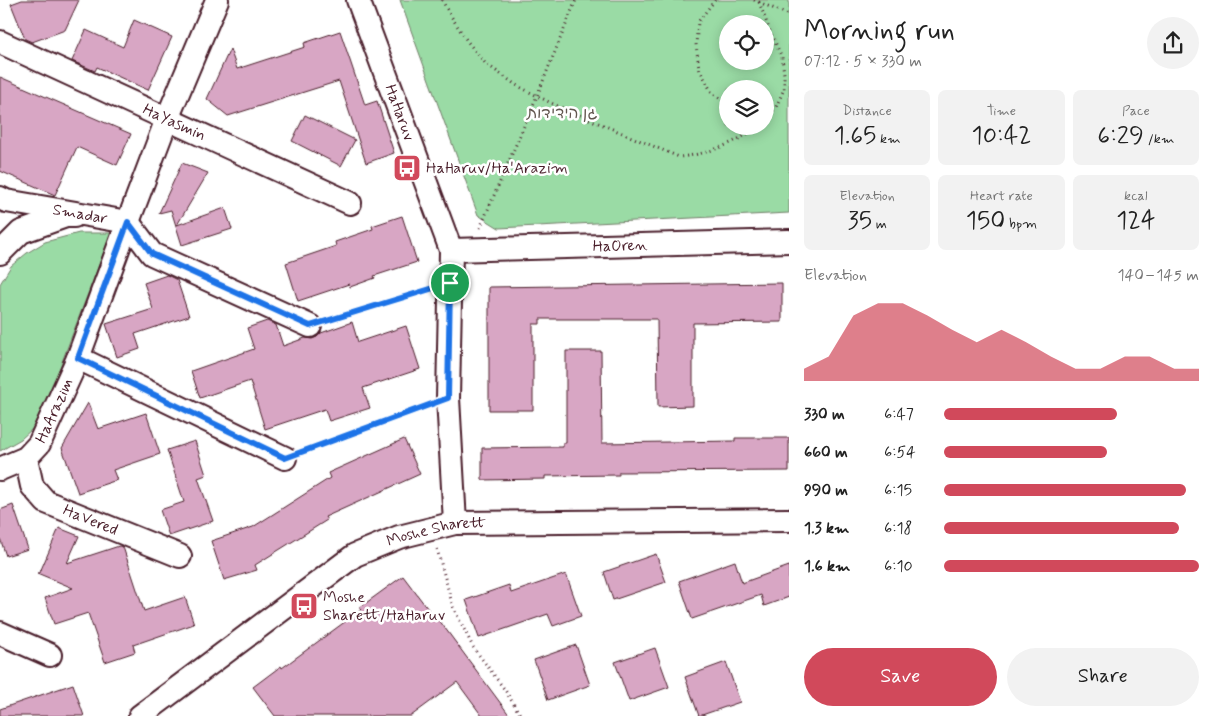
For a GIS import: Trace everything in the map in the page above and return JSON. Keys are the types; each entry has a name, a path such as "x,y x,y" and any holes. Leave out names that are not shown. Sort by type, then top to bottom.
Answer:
{"street":[{"name":"HaArazim","path":"0,469 26,458 39,444 78,358 167,119 217,0"},
{"name":"HaHaruv","path":"358,0 461,249 450,283 448,398 455,523"},
{"name":"HaYasmin","path":"0,42 350,204"},
{"name":"Smadar","path":"0,198 6,201 128,222 152,254 310,326"},
{"path":"0,253 21,232 66,216 128,222"},
{"name":"HaOren","path":"461,249 789,241"},
{"path":"78,358 285,458"},
{"name":"HaVered","path":"26,458 32,486 46,502 180,556"},
{"name":"Moshe Sharett","path":"140,716 355,555 399,538 455,523 789,520"},
{"path":"0,633 50,655"}],"path":[{"path":"442,0 467,41 485,63 516,85 551,103 679,157 692,156 728,144 747,135"},
{"path":"461,249 538,96 576,0"},
{"path":"715,0 698,22 696,44 699,68 712,93 719,98"},
{"path":"754,0 789,15"},
{"path":"759,2 782,57 784,89 774,109"},
{"path":"310,326 450,283"},
{"path":"285,458 448,398"},
{"path":"432,529 453,608 473,647 521,716"}],"green space":[{"name":"גן הידידות","path":"400,0 789,0 789,213 499,228 478,215"},
{"path":"79,233 111,233 49,396 32,429 21,439 0,451 0,284 11,266 27,253 45,242"}],"building":[{"path":"22,0 79,0 65,30 32,42 25,39 11,4"},
{"path":"134,20 172,37 148,90 97,67 95,71 72,61 86,30 123,47"},
{"path":"340,31 365,105 377,101 394,153 366,163 339,81 228,116 207,99 230,49 237,69 305,47 304,43"},
{"path":"0,77 131,134 117,165 77,147 55,195 0,171"},
{"path":"305,115 355,140 341,166 292,141"},
{"path":"182,163 208,173 177,225 225,208 232,229 182,245 171,210 159,213"},
{"path":"402,216 417,262 374,276 375,278 350,287 349,284 298,301 286,263 336,246 335,242 373,229 372,226"},
{"path":"167,275 177,280 189,316 135,334 140,349 117,357 106,324 153,309 144,283"},
{"path":"782,283 782,322 693,323 693,406 658,407 657,319 540,319 540,324 533,324 533,410 489,410 489,287"},
{"path":"267,321 276,325 283,346 305,338 312,339 321,333 352,322 358,342 406,326 420,369 363,388 370,408 329,421 325,409 265,429 250,381 200,398 191,371 254,349 247,328"},
{"path":"566,351 601,351 602,443 735,441 735,438 789,438 789,471 619,472 619,475 545,476 545,479 482,480 482,448 563,447 563,443 566,443"},
{"path":"88,403 98,429 146,413 160,454 113,470 117,480 78,493 62,448"},
{"path":"404,439 420,474 325,517 327,520 255,565 257,570 224,580 211,541 253,527 330,478 328,473"},
{"path":"195,441 206,475 198,478 213,521 169,536 160,510 184,502 167,450"},
{"path":"13,505 28,549 6,556 0,538 0,510"},
{"path":"59,528 79,536 67,563 119,546 123,547 144,611 185,597 194,624 133,645 135,652 105,662 88,613 54,624 45,598 73,588 37,573 40,572"},
{"path":"656,554 666,582 613,600 604,572"},
{"path":"735,561 742,583 789,566 789,597 764,606 761,595 692,619 679,581"},
{"path":"566,574 581,616 553,626 548,614 479,638 466,600 509,585 511,593"},
{"path":"403,576 437,621 439,620 510,716 482,716 457,682 411,716 275,716 253,687 361,610 359,608"},
{"path":"576,645 590,685 548,700 534,660"},
{"path":"655,648 669,687 629,701 615,662"},
{"path":"726,662 740,702 699,716 685,677"},
{"path":"73,684 84,716 0,716 0,709"}],"place":[{"name":"HaHaruv/Ha'Arazim","path":"407,168"},
{"name":"Moshe Sharett/HaHaruv","path":"304,606"}],"route":[{"path":"128,222 152,254 310,326 450,283 448,398 285,458 78,358 128,222"}]}
